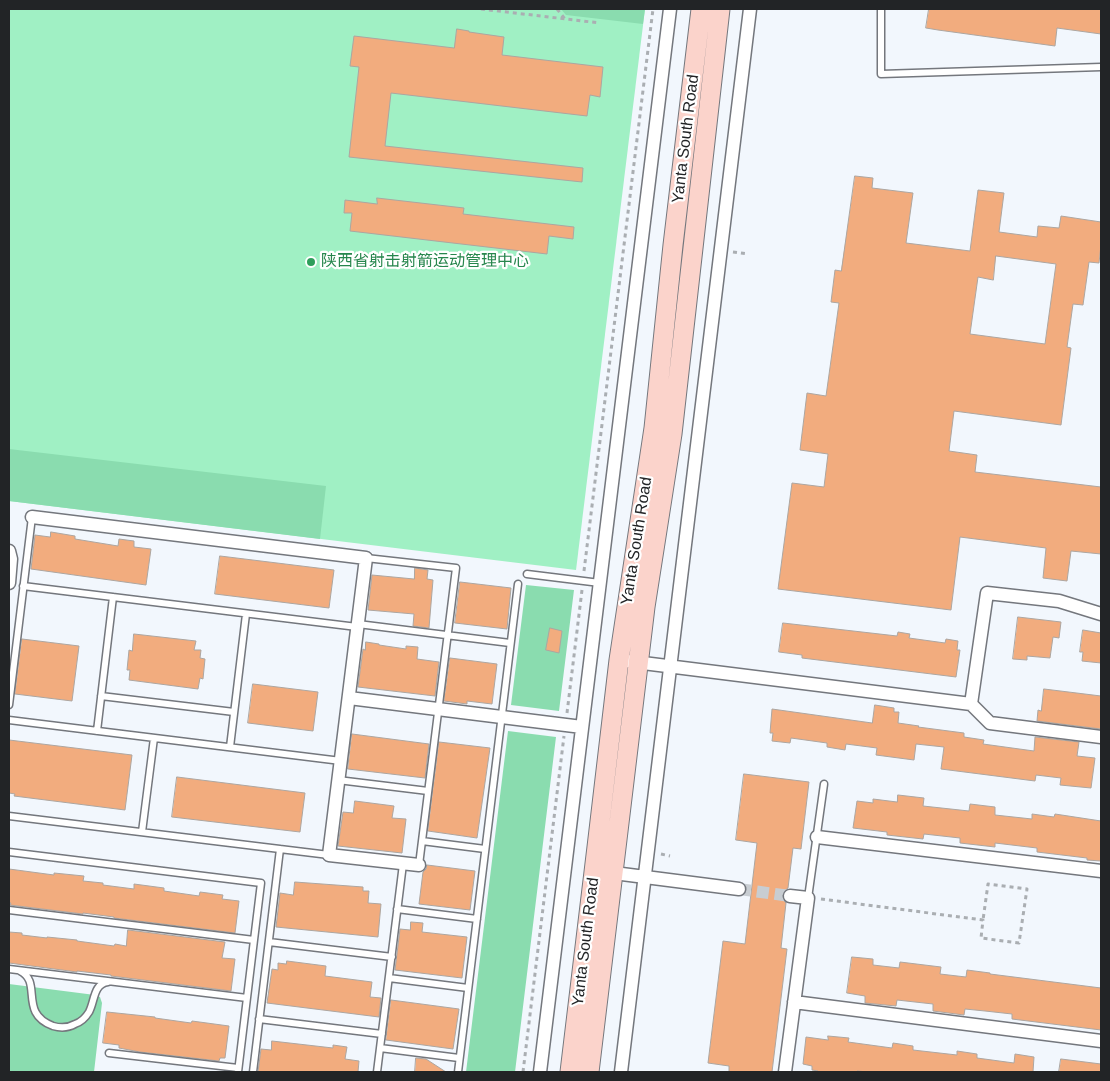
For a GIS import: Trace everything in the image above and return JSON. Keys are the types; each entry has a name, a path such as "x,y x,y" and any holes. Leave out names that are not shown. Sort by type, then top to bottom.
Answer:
{"main road":[{"name":"Yanta South Road","path":"570,1072 598,848 618,660 654,428 673,245 701,9"},
{"name":"Yanta South Road","path":"589,1072 645,607 672,434 720,9"}],"street":[{"path":"540,1072 670,9"},
{"path":"621,1072 750,9"},
{"path":"32,517 366,558 329,855 419,866"},
{"path":"9,551 12,559 9,583"},
{"path":"971,704 987,593 1059,601 1101,614"},
{"path":"618,660 971,704 990,723 1101,737"},
{"path":"348,698 582,727"},
{"path":"817,837 1101,871"},
{"path":"614,873 739,889"},
{"path":"785,1072 808,898 790,896"},
{"path":"794,1002 1101,1041"}],"lane":[{"path":"881,9 881,74 1101,67"},
{"path":"9,705 32,517"},
{"path":"366,558 456,568 419,866"},
{"path":"527,574 600,584"},
{"path":"458,1072 518,584"},
{"path":"23,586 246,614 510,642"},
{"path":"96,731 113,597"},
{"path":"230,747 246,614"},
{"path":"101,696 234,712"},
{"path":"9,720 341,761"},
{"path":"142,832 154,738"},
{"path":"338,780 428,791"},
{"path":"808,898 824,784"},
{"path":"9,816 329,855"},
{"path":"422,841 485,849"},
{"path":"253,1072 280,849"},
{"path":"9,852 261,883 238,1070 109,1053"},
{"path":"377,1072 403,864"},
{"path":"397,909 477,918"},
{"path":"9,910 254,940"},
{"path":"269,942 392,957"},
{"path":"12,969 247,998"},
{"path":"12,969 23,972 28,977 31,984 32,1005 38,1016 46,1023 58,1028 70,1027 81,1022 89,1013 99,985 105,982 112,982"},
{"path":"389,978 468,988"},
{"path":"259,1019 382,1034"},
{"path":"380,1048 460,1058"}],"path":[{"path":"481,9 516,11 600,23"},
{"path":"557,9 566,19"},
{"path":"523,1072 654,9"},
{"path":"988,884 1027,889 1019,943 981,938 983,920 988,884"},
{"path":"808,898 983,920"}],"green space":[{"name":"陕西省射击射箭运动管理中心","path":"9,9 645,9 576,570 9,501"},
{"path":"561,9 645,9 643,24 566,15"},
{"path":"9,449 326,486 320,539 9,501"},
{"path":"526,585 574,590 559,711 511,705"},
{"path":"508,731 556,737 515,1072 466,1072"},
{"path":"9,984 100,997 102,1003 94,1072 9,1072"}],"building":[{"path":"929,9 1101,9 1101,34 1057,28 1055,46 938,30 926,28"},
{"path":"457,29 504,37 502,55 603,67 600,97 590,95 587,116 391,93 385,146 583,168 582,182 349,157 359,67 350,66 354,36 454,48"},
{"path":"855,176 873,178 872,188 913,193 906,243 970,251 978,190 1004,193 999,232 1037,237 1038,226 1059,228 1061,216 1101,222 1099,263 1089,262 1083,305 1073,304 1067,347 1071,348 1061,425 954,411 949,451 977,455 975,472 1101,487 1101,554 1071,551 1067,581 1043,578 1046,548 960,537 951,610 778,589 792,483 824,487 828,454 800,450 807,393 826,396 839,303 831,302 835,270 841,271","holes":["996,256 1056,264 1045,344 970,334 978,277 993,280"]},
{"path":"377,198 464,208 463,214 574,227 573,239 549,236 547,254 350,231 352,213 344,213 345,200 377,204"},
{"path":"51,532 75,536 75,539 118,546 119,539 134,541 134,547 151,549 146,585 31,569 35,535 50,537"},
{"path":"220,556 334,570 329,608 215,594"},
{"path":"415,568 428,570 427,579 433,580 429,628 413,626 414,614 368,610 372,575 414,579"},
{"path":"460,582 511,588 507,629 455,623"},
{"path":"1018,617 1061,622 1059,638 1053,637 1050,658 1027,656 1027,660 1013,659"},
{"path":"783,623 897,636 898,632 910,634 909,638 945,643 946,639 958,641 957,650 960,650 956,677 802,658 802,655 779,652"},
{"path":"550,628 562,631 559,653 546,650"},
{"path":"1083,630 1101,633 1101,663 1082,661 1083,652 1080,652"},
{"path":"134,634 196,641 194,650 201,650 200,658 205,659 203,679 200,678 198,689 129,680 130,670 127,670 129,650 132,651"},
{"path":"22,639 79,646 72,701 15,694"},
{"path":"366,642 406,649 406,646 418,647 417,659 439,662 435,696 358,687 363,649 365,650"},
{"path":"450,658 497,664 492,704 467,701 467,704 444,701"},
{"path":"253,684 318,692 313,731 248,723"},
{"path":"1044,689 1101,696 1101,729 1037,721 1038,710 1041,711"},
{"path":"875,705 894,708 894,712 899,712 898,723 964,733 964,737 984,740 983,744 1034,751 1035,737 1079,742 1077,756 1095,758 1091,788 1060,785 1061,778 1036,775 1035,781 941,769 944,747 916,744 914,760 876,755 877,748 846,744 845,750 827,747 827,743 791,738 790,743 772,741 773,733 770,733 772,709 872,723"},
{"path":"352,734 429,744 425,778 348,769"},
{"path":"9,740 132,755 125,810 14,796 15,794 9,793"},
{"path":"439,742 490,748 477,838 428,831"},
{"path":"744,774 809,782 801,849 793,848 788,888 782,895 786,903 781,948 787,949 772,1072 729,1072 729,1066 708,1063 723,941 745,944 757,843 736,840"},
{"path":"177,777 305,793 300,832 172,817"},
{"path":"898,795 924,798 923,806 969,811 970,804 995,807 995,815 1032,819 1032,814 1054,817 1055,814 1101,821 1101,861 1037,852 1037,848 995,843 995,847 960,843 960,838 924,834 923,839 887,835 887,832 853,828 857,801 873,803 873,799 897,802"},
{"path":"355,801 394,806 392,818 406,819 402,853 338,846 343,812 353,813"},
{"path":"427,865 475,871 470,910 419,904 423,872"},
{"path":"9,869 54,875 54,873 84,876 83,881 134,889 134,884 164,888 164,891 199,896 200,892 223,895 222,899 239,901 235,933 10,905"},
{"path":"295,882 363,887 363,891 369,891 368,903 381,904 378,937 276,927 280,893 293,895"},
{"path":"411,922 423,923 422,932 467,937 462,978 395,970 400,929 410,930"},
{"path":"128,930 225,942 222,958 235,959 231,991 9,963 9,932 126,946"},
{"path":"852,957 873,959 873,965 899,968 900,962 941,967 940,974 966,977 967,970 1101,988 1101,1030 1012,1019 1012,1014 965,1009 964,1015 933,1011 933,1004 897,1000 896,1006 865,1003 865,996 847,993"},
{"path":"287,961 326,966 325,976 372,982 370,997 381,998 379,1017 267,1003 272,969 278,970 278,963 286,964"},
{"path":"391,1000 459,1009 453,1049 386,1040"},
{"path":"107,1012 229,1026 225,1058 220,1058 219,1061 140,1052 119,1048 119,1045 103,1043"},
{"path":"828,1036 849,1038 848,1042 892,1048 893,1043 913,1046 913,1050 957,1055 957,1051 977,1054 977,1058 1014,1063 1015,1054 1034,1057 1033,1072 818,1072 812,1070 812,1066 803,1064 806,1037 828,1040"},
{"path":"272,1041 333,1048 333,1045 347,1047 345,1059 359,1061 358,1072 258,1072 261,1049 271,1050"},
{"path":"416,1058 426,1059 446,1072 415,1072"},
{"path":"1061,1059 1101,1064 1101,1072 1059,1072"}],"tunnel":[{"path":"739,889 790,896"}],"place":[{"name":"陕西省射击射箭运动管理中心","path":"311,262"}]}
